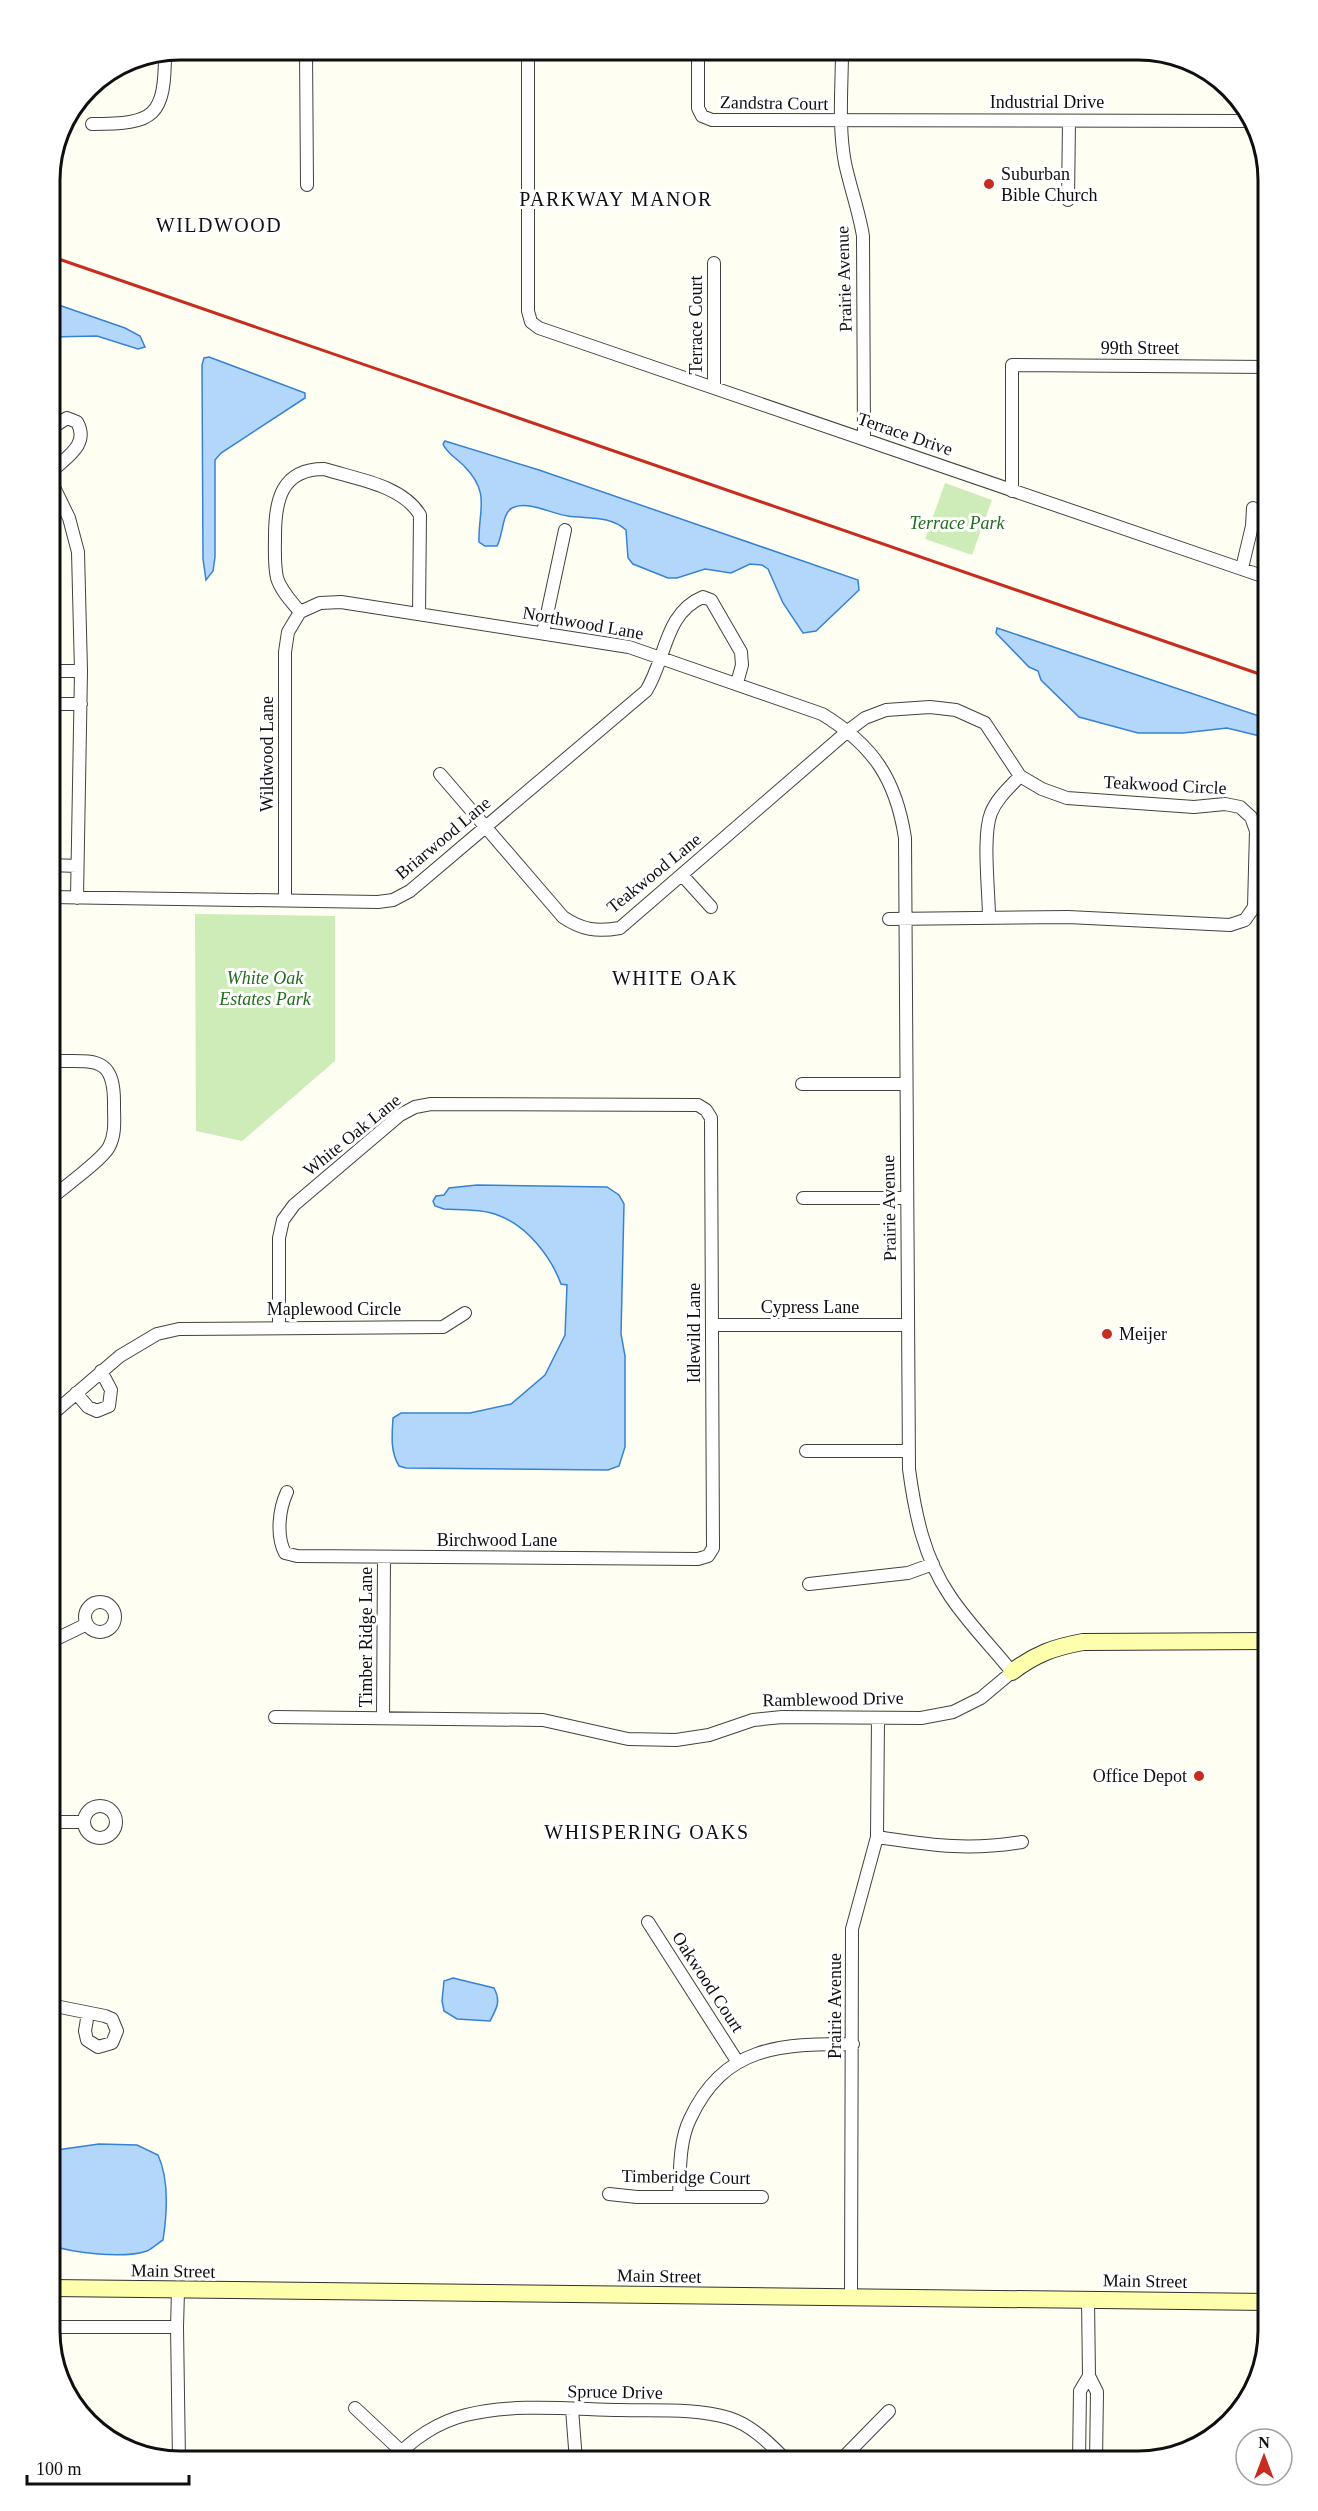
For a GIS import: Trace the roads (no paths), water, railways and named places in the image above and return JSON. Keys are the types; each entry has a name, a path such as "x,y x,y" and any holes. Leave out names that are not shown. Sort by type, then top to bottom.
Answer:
{"street":[{"path":"306,60 307,185"},
{"name":"Terrace Drive","path":"528,60 528,311 531,322 539,328 1258,574"},
{"name":"Zandstra Court","path":"698,60 698,108 702,116 712,120 842,122"},
{"name":"Prairie Avenue","path":"842,60 842,122 845,162 858,206 863,236 864,438"},
{"path":"92,124 141,121 157,109 165,89 165,61"},
{"name":"Industrial Drive","path":"842,122 861,118 1242,121"},
{"path":"1068,200 1069,120"},
{"name":"Terrace Court","path":"714,263 714,387"},
{"name":"99th Street","path":"1012,490 1012,365 1258,367"},
{"path":"60,423 67,418 77,422 83,432 82,441 60,463"},
{"path":"300,612 278,580 275,562 275,508 281,490 294,478 312,469 324,469 400,494 414,504 420,515 419,614"},
{"path":"60,500 69,518 78,552 81,704 77,898"},
{"path":"1242,568 1252,526 1253,508"},
{"path":"543,633 565,530"},
{"name":"Briarwood Lane","path":"60,897 378,902 393,900 410,891 646,691 655,676 669,630 693,602 703,597 711,600 741,652 742,664 737,682"},
{"name":"Northwood Lane","path":"300,612 320,603 341,602 630,647 737,682 822,714 849,730"},
{"name":"Wildwood Lane","path":"285,899 285,652 288,632 300,612"},
{"path":"60,671 81,671"},
{"path":"60,704 81,704"},
{"name":"Teakwood Circle","path":"849,730 865,718 886,710 930,707 957,710 985,723 1020,776 1042,789 1067,798 1194,807 1226,804 1240,807 1251,817 1256,831 1254,908 1245,920 1230,925 1068,917 890,919"},
{"name":"Prairie Avenue","path":"849,730 872,754 890,782 901,810 905,838 909,1450 914,1510 933,1564 950,1596 1012,1672"},
{"name":"Teakwood Lane","path":"440,774 563,917 579,928 600,932 620,927 849,730"},
{"path":"989,918 988,832 991,814 999,799 1020,776"},
{"path":"60,865 77,866"},
{"path":"682,875 711,907"},
{"path":"60,1061 87,1062 106,1067 112,1074 115,1084 114,1135 109,1148 60,1190"},
{"path":"802,1084 906,1084"},
{"name":"White Oak Lane","path":"279,1327 279,1239 283,1220 294,1205 400,1115 415,1107 431,1104 698,1105 706,1110"},
{"name":"Idlewild Lane","path":"706,1110 711,1118 712,1325 713,1548 708,1556"},
{"path":"803,1198 907,1198"},
{"name":"Maplewood Circle","path":"60,1407 101,1371 140,1342 157,1334 199,1327 443,1327 465,1313"},
{"name":"Cypress Lane","path":"712,1325 908,1325"},
{"path":"76,1393 88,1407 97,1411 109,1406 111,1390 101,1371"},
{"path":"806,1451 909,1450"},
{"name":"Birchwood Lane","path":"287,1492 281,1505 280,1544 285,1553 297,1556 698,1559 708,1556"},
{"name":"Timber Ridge Lane","path":"383,1718 384,1557"},
{"path":"809,1584 908,1573 933,1564"},
{"path":"60,1637 85,1624"},
{"name":"Ramblewood Drive","path":"275,1717 543,1720 628,1739 676,1740 709,1735 753,1720 782,1717 921,1718 953,1712 981,1698 1031,1658 1054,1647 1083,1642 1258,1641"},
{"name":"Prairie Avenue","path":"851,2297 852,1929 877,1837 878,1718"},
{"path":"60,1822 83,1822"},
{"path":"877,1837 951,1848 986,1848 1022,1842"},
{"name":"Oakwood Court","path":"648,1922 737,2061"},
{"path":"60,2007 88,2013"},
{"path":"679,2196 681,2157 689,2120 709,2088 737,2061 769,2049 809,2044 853,2044"},
{"name":"Timberidge Court","path":"609,2194 762,2197"},
{"name":"Main Street","path":"60,2288 1258,2302"},
{"path":"178,2291 180,2451"},
{"path":"1088,2300 1089,2376 1097,2392 1096,2451"},
{"path":"60,2327 177,2327"},
{"path":"1079,2451 1080,2391 1089,2376"},
{"path":"355,2408 394,2451"},
{"name":"Spruce Drive","path":"404,2451 430,2430 463,2415 498,2409 693,2412 731,2418 766,2439 777,2451"},
{"path":"572,2409 575,2451"},
{"path":"850,2451 889,2411"}],"water":[{"path":"60,305 125,328 140,336 145,347 138,349 97,336 60,337"},
{"path":"209,357 305,393 305,398 221,453 215,460 215,557 213,571 206,580 203,559 202,365 204,358"},
{"path":"445,441 539,470 858,580 859,590 816,631 803,633 783,603 768,569 762,565 750,564 731,573 705,569 677,578 668,578 633,564 628,558 626,530 606,520 568,516 532,506 518,506 512,508 506,515 497,546 485,546 479,542 481,494 478,486 465,467 447,451 443,444"},
{"path":"997,628 1258,716 1258,736 1227,728 1183,733 1138,733 1079,717 1041,680 1038,671 1029,667 996,633"},
{"path":"477,1185 607,1187 619,1195 624,1204 621,1334 625,1356 625,1447 619,1466 608,1470 406,1468 399,1466 392,1443 393,1418 401,1413 470,1413 511,1404 545,1375 565,1335 567,1285 561,1284 545,1254 529,1235 510,1221 494,1214 435,1206 433,1201 436,1196 444,1195 449,1188"},
{"path":"453,1978 494,1988 497,2004 490,2021 457,2019 444,2011 442,2001 444,1981"},
{"path":"99,2144 137,2145 158,2155 162,2164 165,2186 166,2208 163,2240 147,2251 125,2255 98,2254 60,2247 60,2150"}],"railway":[{"path":"60,259 1258,674"}],"place":[{"name":"Suburban Bible Church","path":"989,184"},
{"name":"Meijer","path":"1107,1334"},
{"name":"Office Depot","path":"1199,1776"}],"district":[{"name":"PARKWAY MANOR","path":"616,199"},
{"name":"WILDWOOD","path":"219,225"},
{"name":"WHITE OAK","path":"675,978"},
{"name":"WHISPERING OAKS","path":"647,1832"}],"park label":[{"name":"Terrace Park","path":"957,523"},
{"name":"White Oak Estates Park","path":"265,988"}]}
